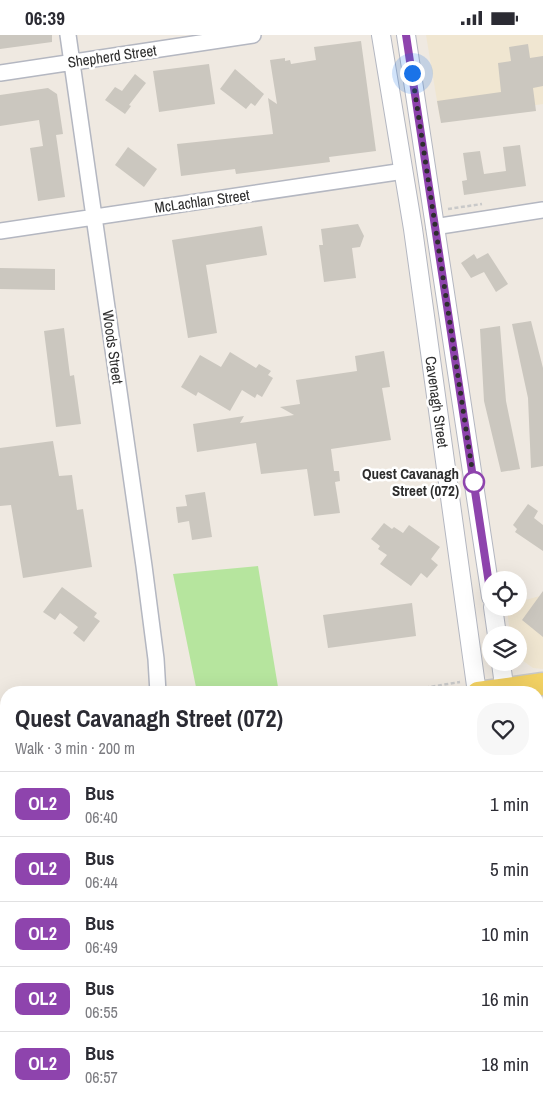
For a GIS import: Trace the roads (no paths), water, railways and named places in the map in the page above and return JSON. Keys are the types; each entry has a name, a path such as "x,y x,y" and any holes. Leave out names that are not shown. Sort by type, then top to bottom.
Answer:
{"street":[{"name":"Woods Street","path":"68,35 156,659 158,686"},
{"name":"Shepherd Street","path":"0,73 253,35"},
{"name":"Cavenagh Street","path":"381,35 413,229 477,686"},
{"name":"Cavenagh Street","path":"406,35 487,571"},
{"path":"404,171 426,169"},
{"name":"McLachlan Street","path":"0,231 404,171"},
{"path":"413,229 543,210"},
{"path":"459,562 485,557"},
{"name":"Woods Street","path":"156,659 164,686"},
{"path":"502,671 504,686"}],"place":[{"name":"Quest Cavanagh Street (072)","path":"474,482"}]}
